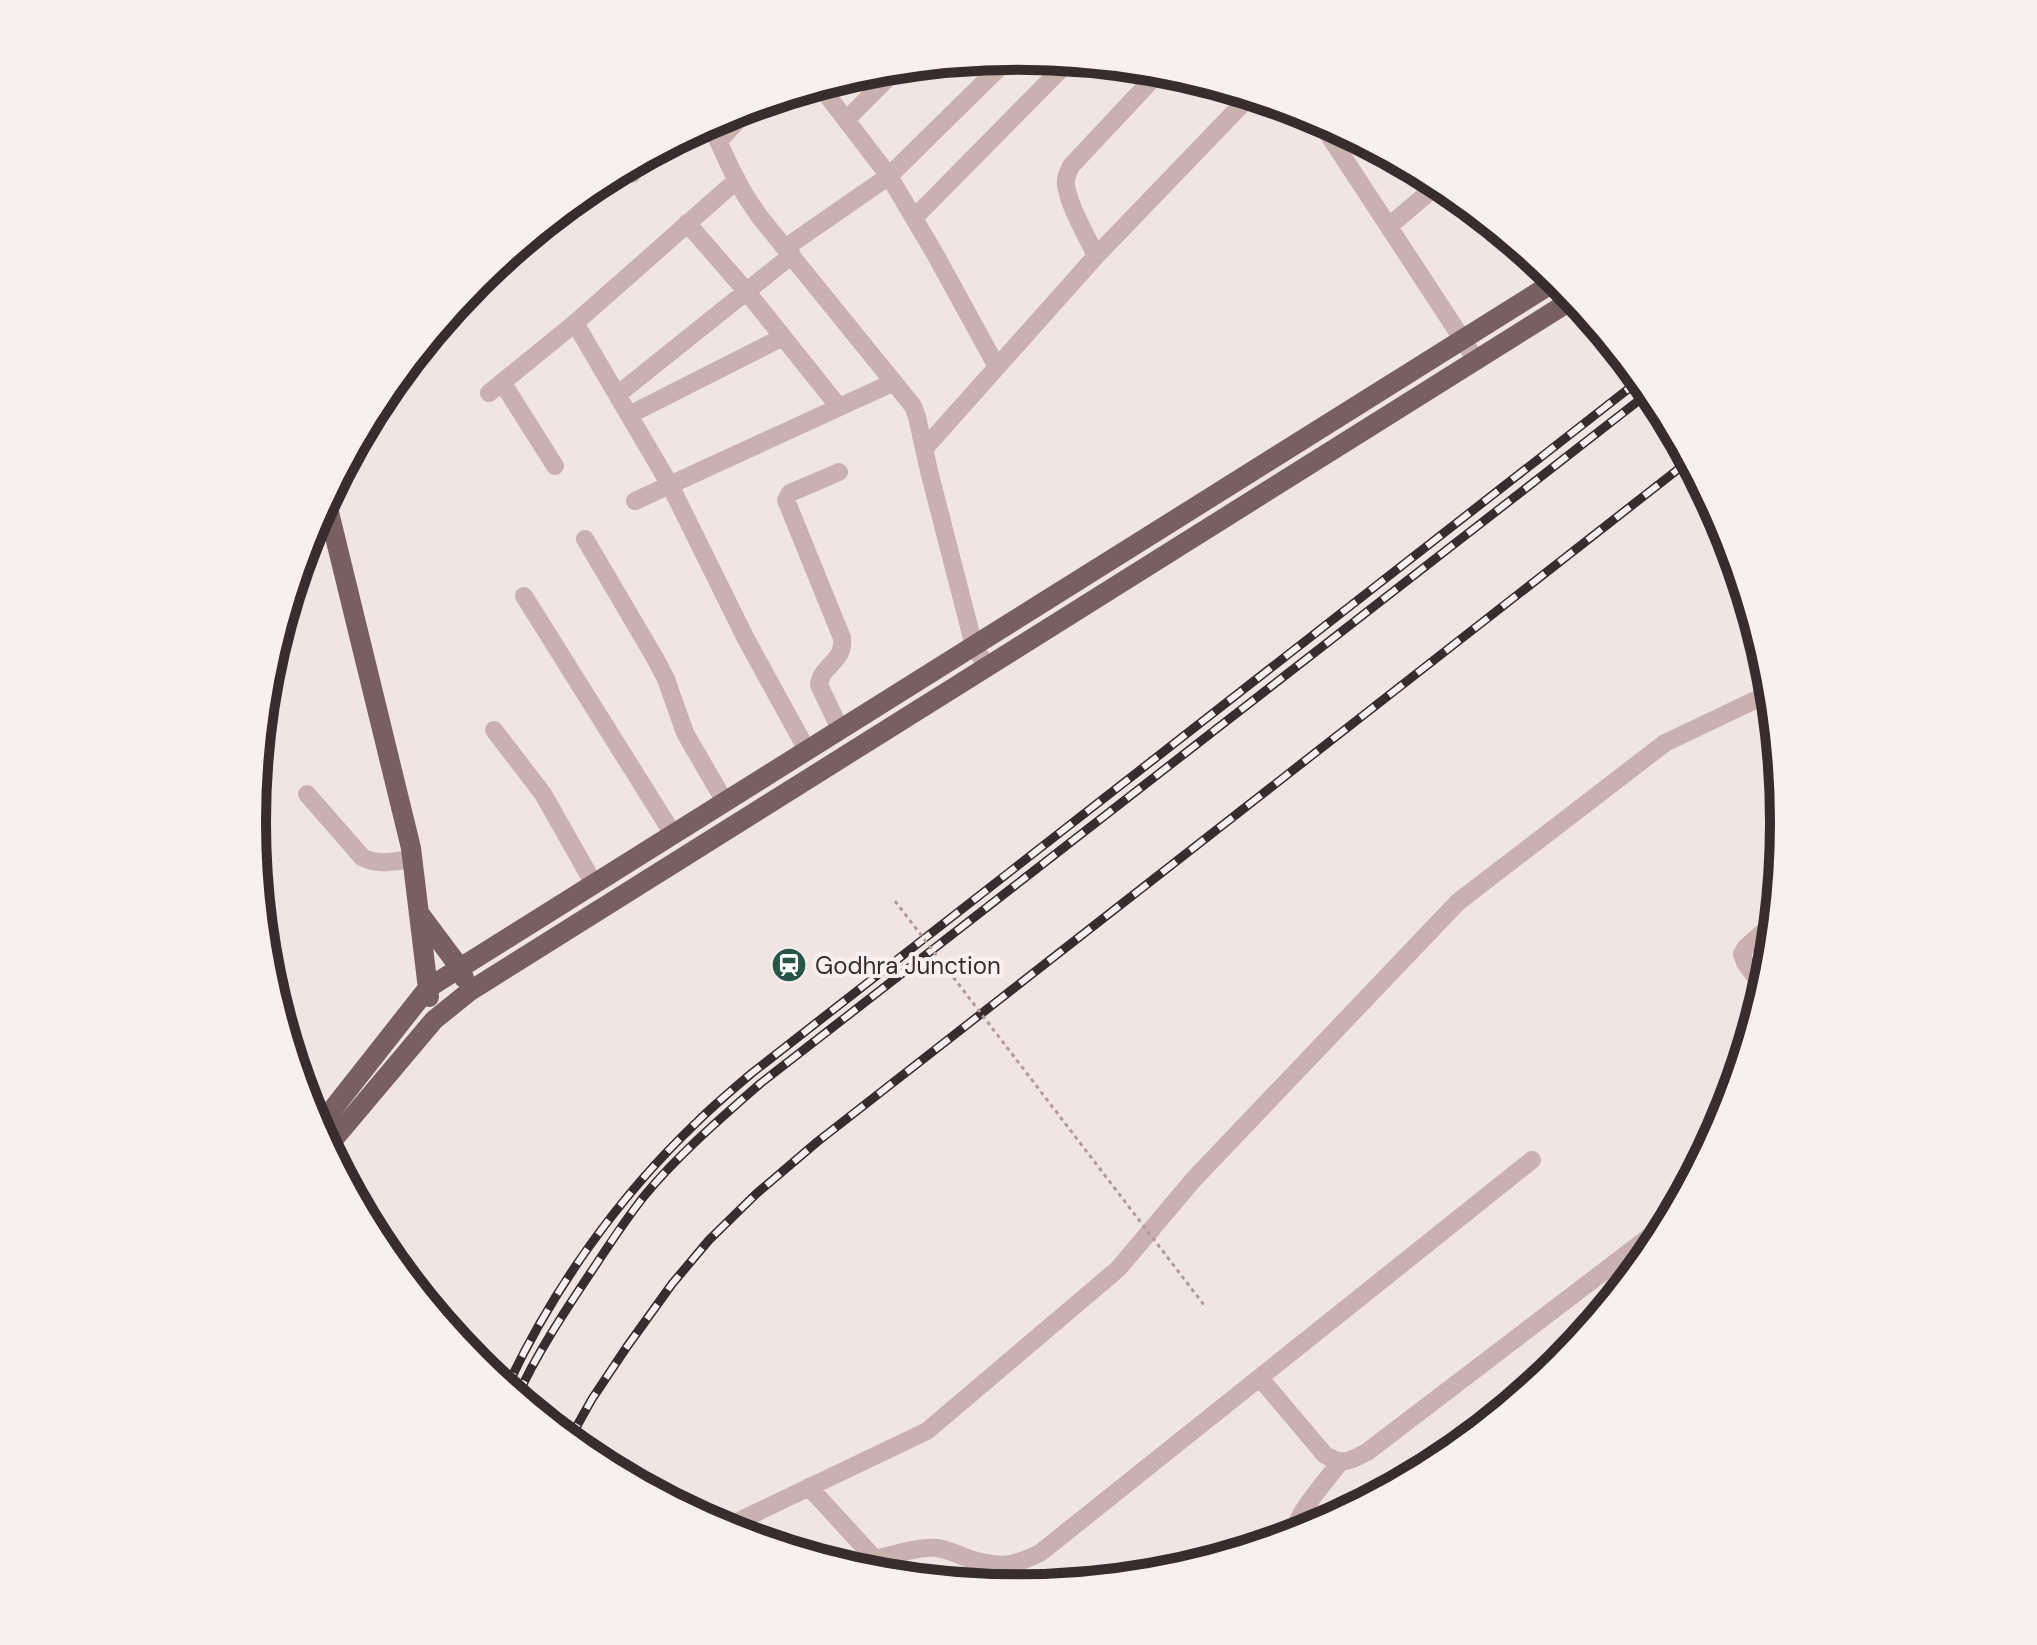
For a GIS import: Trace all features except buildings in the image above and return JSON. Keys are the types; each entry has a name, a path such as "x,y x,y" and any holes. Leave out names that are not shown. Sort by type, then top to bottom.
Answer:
{"main road":[{"path":"326,1117 428,988 1547,286"},
{"path":"336,1137 434,1020 470,991 1564,305"},
{"path":"326,528 412,859 434,1020"},
{"path":"419,913 460,968 470,991"}],"street":[{"path":"617,395 747,292 789,252 889,176 996,71"},
{"path":"914,218 1059,72"},
{"path":"846,120 884,82"},
{"path":"1096,256 1073,206 1066,176 1071,166 1150,82"},
{"path":"827,95 889,176 997,367"},
{"path":"924,449 1096,256 1242,105"},
{"path":"719,141 732,127"},
{"path":"716,134 737,180 759,216 913,406 974,646 987,667"},
{"path":"1331,139 1476,360"},
{"path":"555,466 496,388 575,323 737,180"},
{"path":"1389,226 1429,192"},
{"path":"687,223 839,407"},
{"path":"575,323 670,485 746,639 807,750"},
{"path":"629,415 783,337"},
{"path":"635,501 894,382"},
{"path":"839,472 790,493 786,500 842,638 840,655 819,680 840,729"},
{"path":"585,539 655,658 666,679 680,723 725,802"},
{"path":"524,596 673,834"},
{"path":"739,1521 927,1431 1118,1269 1194,1179 1458,902 1665,743 1761,697"},
{"path":"494,730 543,794 594,884"},
{"path":"307,794 362,857 377,862 412,859"},
{"path":"1755,977 1742,954 1763,932"},
{"path":"875,1559 934,1547 1005,1566 1040,1553 1532,1160"},
{"path":"1260,1378 1325,1455 1336,1462 1348,1461 1367,1452 1644,1241"},
{"path":"1299,1521 1341,1461"},
{"path":"809,1487 876,1562"}],"path":[{"path":"895,901 1204,1305"}],"railway":[{"path":"511,1378 544,1316 589,1246 640,1181 717,1103 1631,387"},
{"path":"522,1388 560,1320 630,1214 672,1165 761,1083 1640,399"},
{"path":"575,1430 626,1348 672,1284 709,1240 756,1194 817,1142 1681,467"}],"place":[{"name":"Godhra Junction","path":"789,965"}]}
